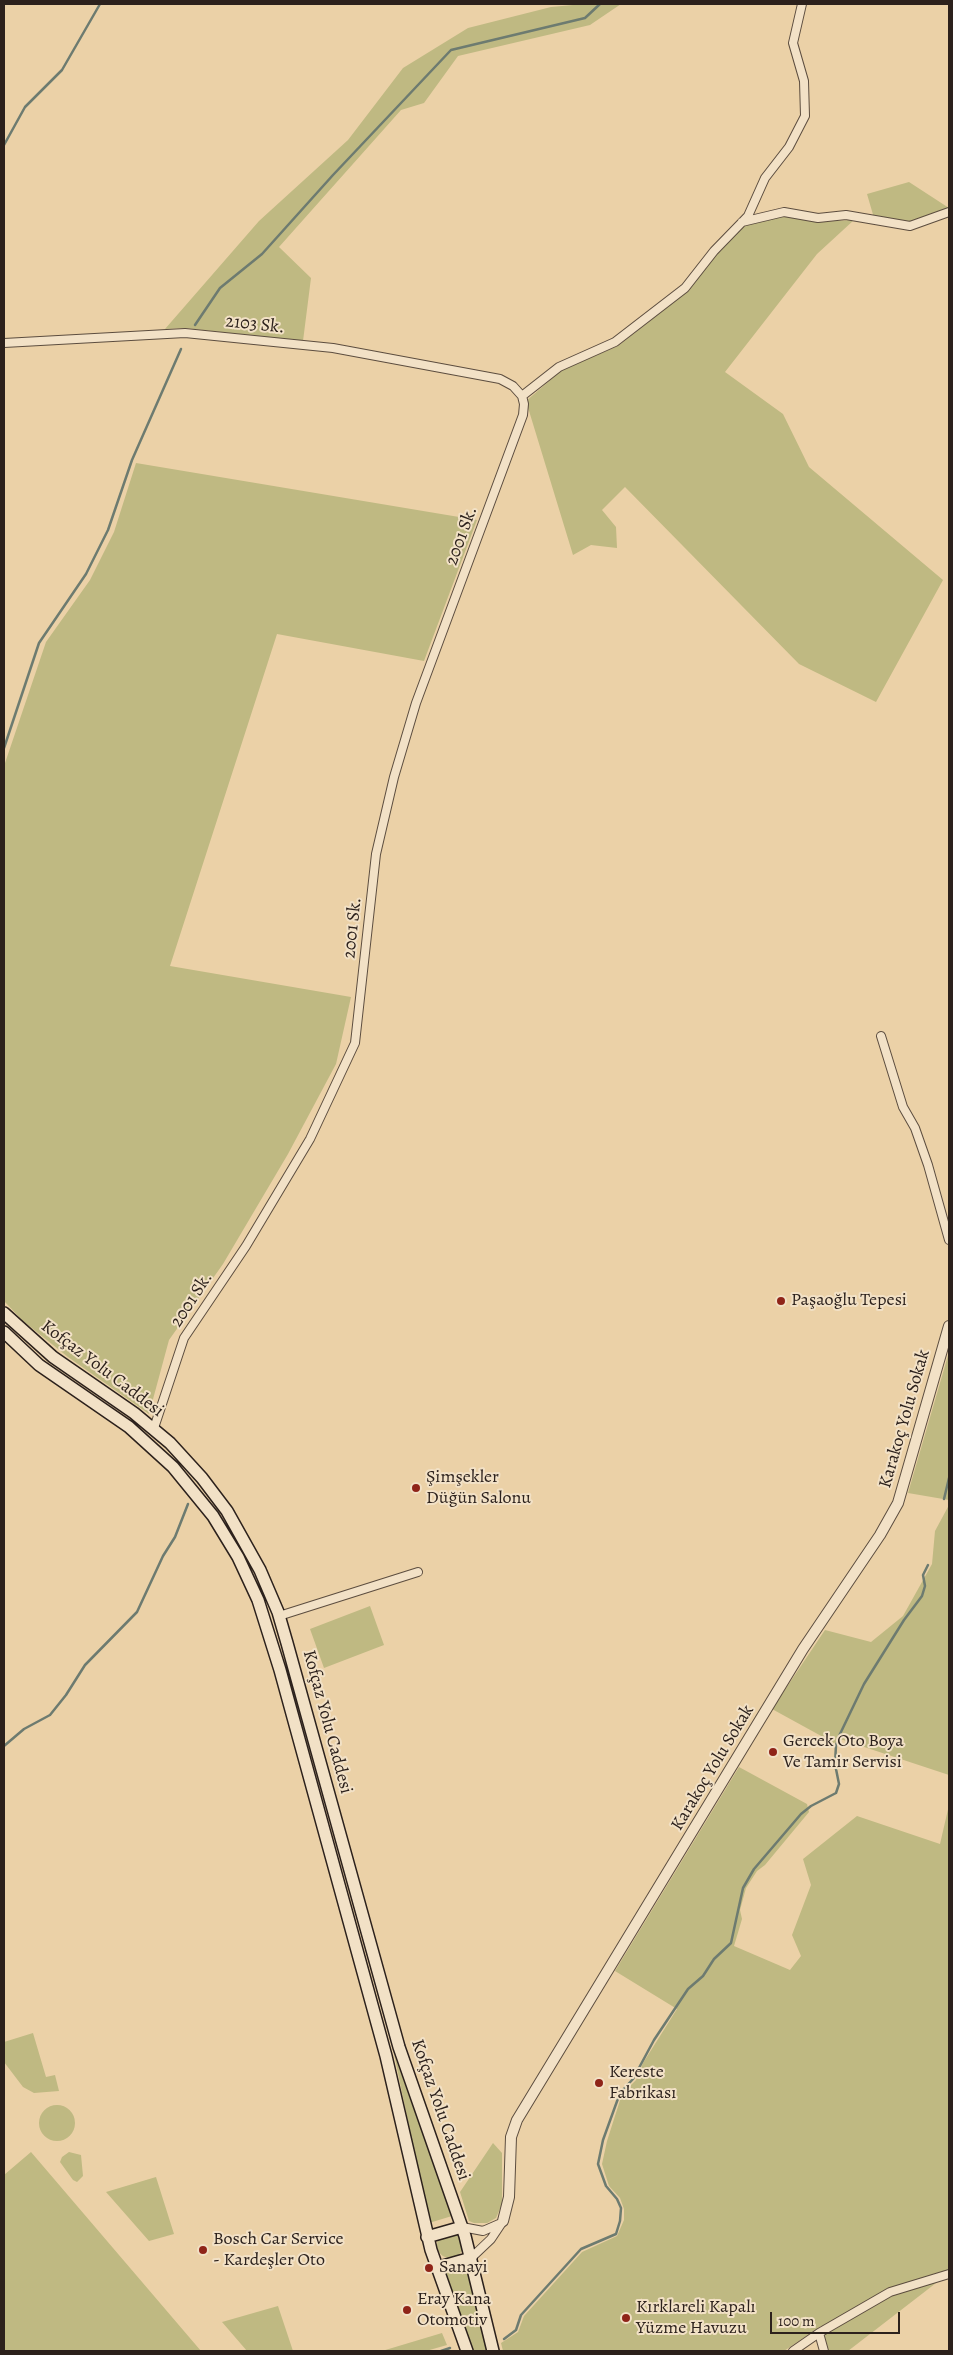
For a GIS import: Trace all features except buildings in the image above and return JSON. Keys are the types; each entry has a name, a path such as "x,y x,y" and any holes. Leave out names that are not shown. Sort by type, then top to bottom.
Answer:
{"main road":[{"name":"Kofçaz Yolu Caddesi","path":"4,1313 53,1357 154,1428 196,1471 227,1511 257,1564 279,1616 394,2030 464,2232 492,2351"},
{"name":"Kofçaz Yolu Caddesi","path":"4,1332 39,1365 129,1427 167,1461 213,1516 238,1557 255,1592 280,1670 386,2056 427,2237 436,2268 466,2351"},
{"path":"427,2237 464,2232"},
{"path":"436,2268 471,2258"}],"street":[{"path":"523,400 559,367 615,342 685,288 714,251 748,216 766,178 789,147 805,116 804,82 793,43 802,4"},
{"path":"742,222 784,212 818,218 846,216 910,226 949,212"},
{"name":"2103 Sk.","path":"4,343 185,333 333,348 500,379 513,386 523,400"},
{"name":"2001 Sk.","path":"154,1428 184,1338 246,1246 310,1139 355,1043 376,854 394,777 416,703 523,415 523,400"},
{"path":"881,1036 903,1107 915,1128 928,1165 949,1240"},
{"name":"Karakoç Yolu Sokak","path":"471,2258 491,2239 502,2221 509,2197 511,2137 517,2120 803,1648 880,1535 898,1503 949,1326"},
{"path":"279,1616 418,1572"},
{"path":"464,2232 490,2230 502,2221"},
{"path":"793,2351 818,2333 890,2292 949,2274"},
{"path":"818,2333 824,2351"}],"shaded area":[{"path":"584,4 621,4 590,25 458,56 424,103 401,110 279,247 311,278 303,341 185,328 165,329 259,221 348,140 403,68 468,28 551,7"},
{"path":"909,182 949,208 909,222 874,218 867,194"},
{"path":"784,215 816,222 854,220 817,254 725,372 783,414 809,467 943,580 876,702 799,664 625,487 602,510 616,527 617,548 591,545 573,555 526,401 562,370 618,346 688,291 717,251 744,225"},
{"path":"136,463 477,520 424,661 277,634 170,966 351,997 336,1064 288,1154 223,1264 169,1340 149,1414 68,1357 23,1321 4,1301 4,766 46,642 90,580 114,532"},
{"path":"949,1352 949,1500 908,1493"},
{"path":"949,1505 949,1775 840,1739 834,1743 772,1709 825,1630 871,1642 903,1616 932,1564 935,1531"},
{"path":"370,1606 384,1645 324,1668 310,1629"},
{"path":"739,1767 807,1804 809,1812 765,1865 757,1871 746,1888 740,1910 742,1919 734,1946 790,1970 801,1956 792,1935 811,1885 803,1859 857,1816 940,1844 949,1805 949,2273 848,2351 829,2351 821,2326 784,2351 503,2351 501,2343 518,2332 524,2316 582,2252 617,2236 624,2220 624,2209 620,2198 609,2186 602,2164 607,2141 622,2094 636,2080 643,2063 677,2009 615,1971"},
{"path":"33,2033 46,2077 55,2075 59,2091 34,2093 23,2087 4,2062 4,2042"},
{"path":"394,2054 452,2216 429,2223"},
{"path":"57,2105 64,2106 70,2110 74,2116 74,2130 70,2136 64,2140 57,2141 50,2140 44,2136 40,2130 39,2123 40,2116 44,2110 50,2106"},
{"path":"493,2143 502,2153 502,2204 496,2218 487,2223 474,2223 469,2221 460,2192"},
{"path":"31,2152 201,2351 4,2351 4,2175"},
{"path":"69,2152 81,2155 83,2176 77,2182 73,2180 60,2162 62,2157"},
{"path":"156,2177 174,2234 149,2241 106,2192"},
{"path":"450,2232 459,2236 463,2245 459,2254 450,2258 441,2254 437,2245 441,2236"},
{"path":"469,2267 487,2351 473,2351 445,2273"},
{"path":"278,2306 293,2351 247,2351 222,2322"},
{"path":"442,2333 447,2345 426,2351 382,2351"}],"waterway":[{"path":"4,145 25,107 62,70 100,4"},
{"path":"195,325 220,288 262,254 333,175 451,50 585,18 600,4"},
{"path":"4,748 39,643 86,574 108,530 132,460 181,349"},
{"path":"944,1499 949,1478"},
{"path":"4,1746 24,1729 50,1715 66,1695 85,1665 137,1612 163,1556 175,1537 188,1504"},
{"path":"504,2339 516,2330 521,2315 581,2249 616,2234 621,2208 617,2199 606,2186 598,2164 603,2140 620,2093 633,2079 654,2040 688,1989 703,1976 714,1959 731,1943 743,1888 754,1869 801,1814 811,1806 836,1793 839,1784 835,1764 836,1745 840,1734 864,1684 904,1620 922,1596 925,1586 923,1575 928,1565"},
{"path":"441,2351 450,2348"}],"place":[{"name":"Paşaoğlu Tepesi","path":"781,1301"},
{"name":"Şimşekler Düğün Salonu","path":"416,1488"},
{"name":"Gercek Oto Boya Ve Tamir Servisi","path":"773,1752"},
{"name":"Kereste Fabrikası","path":"599,2083"},
{"name":"Bosch Car Service - Kardeşler Oto","path":"203,2250"},
{"name":"Sanayi","path":"429,2268"},
{"name":"Eray Kana Otomotiv","path":"407,2310"},
{"name":"Kırklareli Kapalı Yüzme Havuzu","path":"626,2318"}]}
